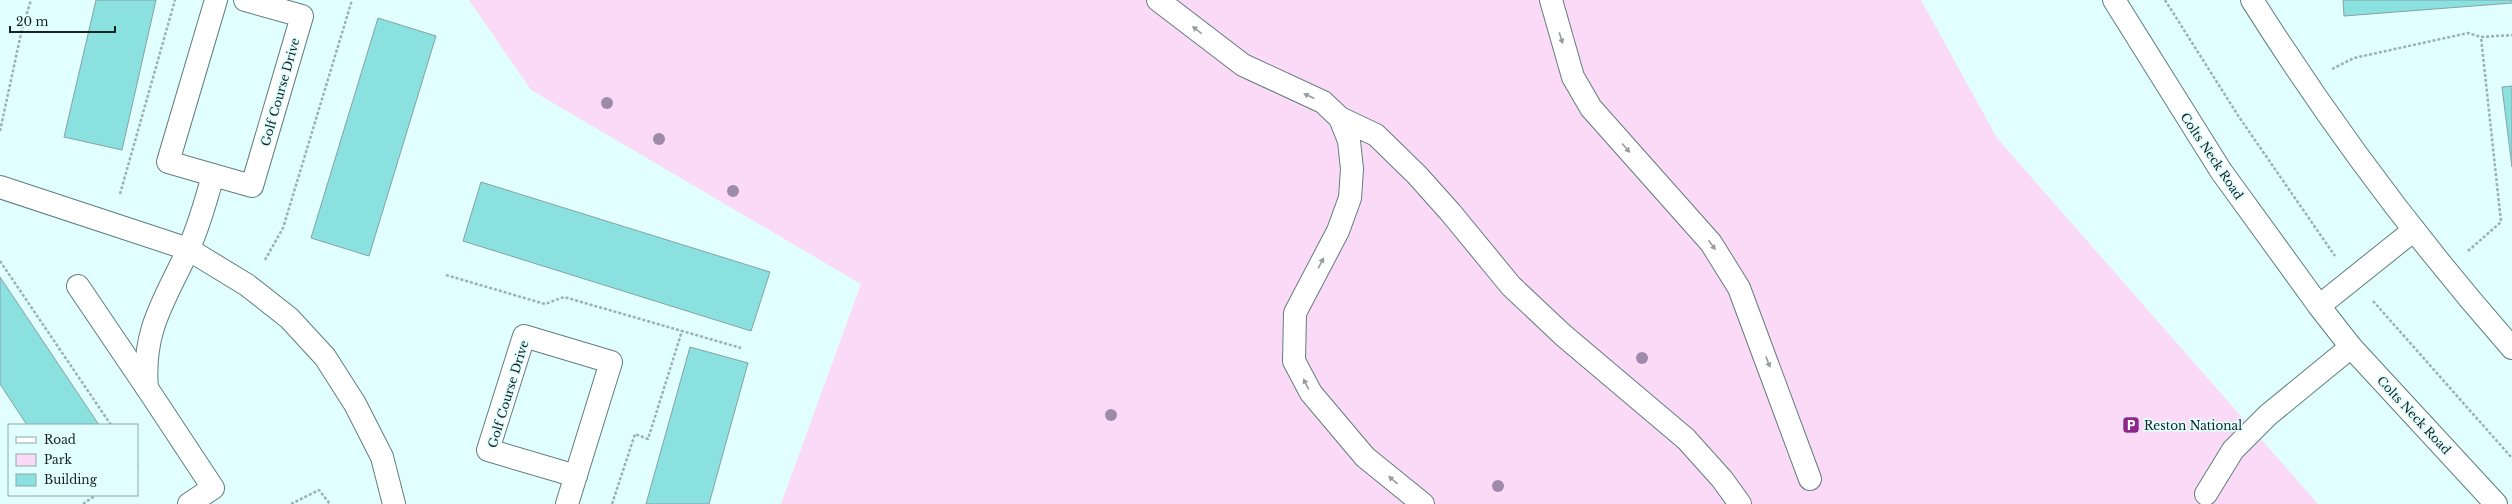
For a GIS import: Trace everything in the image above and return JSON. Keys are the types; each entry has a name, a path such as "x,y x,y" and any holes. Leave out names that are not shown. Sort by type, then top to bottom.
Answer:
{"street":[{"name":"Golf Course Drive","path":"216,0 168,162 252,186 302,16 245,0"},
{"path":"1158,0 1243,65 1323,102 1340,118 1376,135 1417,175 1451,212 1511,286 1563,335 1686,439 1722,479 1740,504"},
{"path":"1551,0 1573,77 1591,108 1711,243 1739,288 1810,479"},
{"name":"Colts Neck Road","path":"2114,0 2221,171 2319,306 2351,346 2496,504"},
{"path":"2252,0 2306,82 2414,230 2512,348"},
{"path":"1340,118 1349,141 1352,169 1350,198 1338,231 1295,313 1294,361 1311,393 1365,457 1424,504"},
{"path":"147,388 145,369 148,343 156,314 188,249 200,220 213,175"},
{"path":"0,187 188,249 247,285 289,318 325,357 355,404 382,457 394,504"},
{"path":"2319,306 2414,230"},
{"path":"78,286 213,488 189,504"},
{"name":"Golf Course Drive","path":"567,504 576,476 611,362 524,336 488,450 576,476"},
{"path":"2206,494 2233,450 2268,415 2351,346"}],"path":[{"path":"0,131 22,29 31,0"},
{"path":"120,194 175,0"},
{"path":"265,260 283,228 352,0"},
{"path":"2165,0 2239,117 2335,256 2355,277 2427,364 2512,458"},
{"path":"2306,82 2354,58 2468,33 2481,37 2512,34"},
{"path":"2446,270 2501,222 2481,37"},
{"path":"0,261 110,424"},
{"path":"446,275 545,304 564,297 741,348"},
{"path":"612,504 635,434 648,439 682,331"},
{"path":"291,504 318,490 330,504"},
{"path":"83,504 95,496"}],"green space":[{"path":"469,0 1921,0 1997,138 2318,504 781,504 861,284 531,90"}],"building":[{"path":"96,0 156,0 122,150 64,137"},
{"path":"2343,0 2512,0 2512,3 2344,16"},
{"path":"378,18 436,36 369,256 311,238"},
{"path":"2512,86 2512,167 2502,87"},
{"path":"481,182 770,272 751,331 463,241"},
{"path":"0,277 98,424 26,424 0,384"},
{"path":"690,347 748,363 709,504 646,504"}],"place":[{"name":"Reston National","path":"2131,425"}]}
